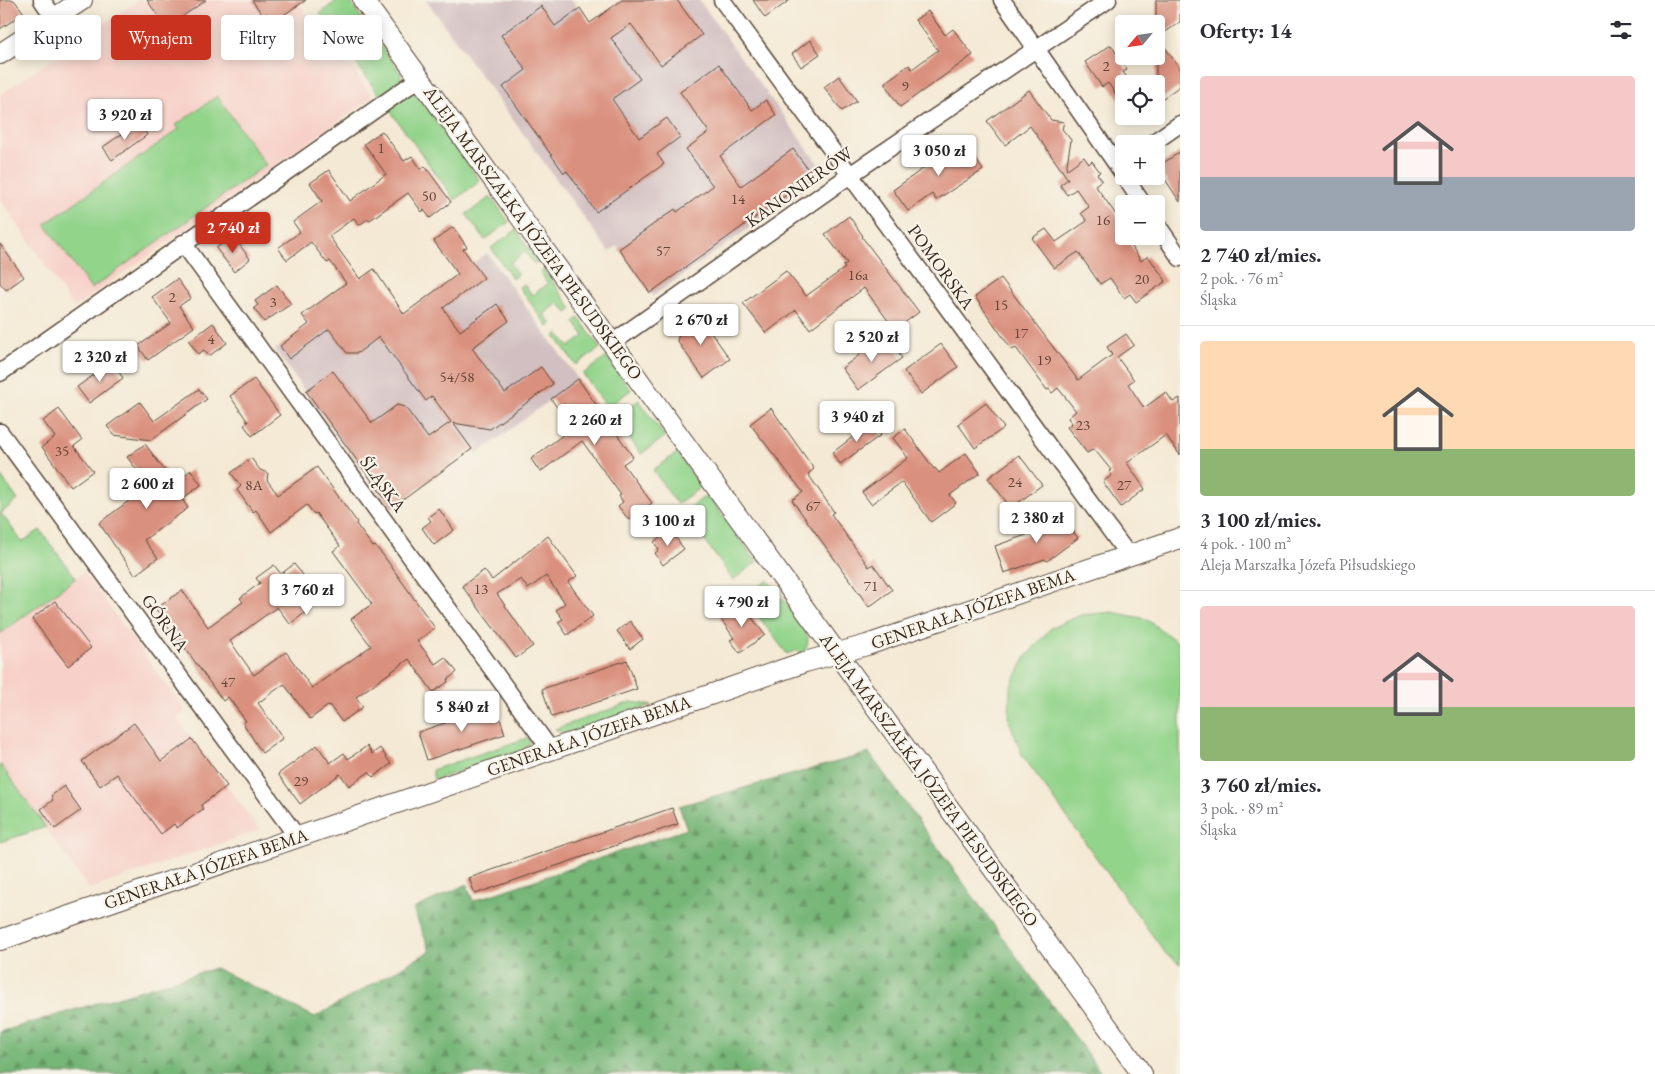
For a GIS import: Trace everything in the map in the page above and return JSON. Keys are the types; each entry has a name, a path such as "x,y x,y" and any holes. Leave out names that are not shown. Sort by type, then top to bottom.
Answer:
{"street":[{"path":"42,0 52,15"},
{"path":"59,15 82,0"},
{"name":"ALEJA MARSZAŁKA JÓZEFA PIŁSUDSKIEGO","path":"363,0 1142,1074"},
{"name":"POMORSKA","path":"722,0 1128,556"},
{"path":"1002,0 1115,160"},
{"name":"KANONIERÓW","path":"612,343 850,175 1108,0"},
{"path":"0,54 15,44"},
{"path":"0,373 420,78"},
{"path":"1164,135 1180,124"},
{"path":"1165,236 1180,258"},
{"name":"ŚLĄSKA","path":"183,243 550,749"},
{"name":"GÓRNA","path":"0,432 298,838"},
{"name":"GENERAŁA JÓZEFA BEMA","path":"0,940 550,749 837,652 867,645 1180,538"}],"shaded area":[{"path":"139,0 297,0 307,15 304,15 304,60 346,60 373,97 74,308 0,198 0,95 51,60 101,60 101,26 111,19 111,60 211,60 211,15 117,15"},
{"path":"426,0 572,0 589,23 622,0 699,0 822,169 824,175 653,296 617,246 609,252"},
{"path":"487,253 578,379 476,455 471,449 390,509 275,350 364,285 391,323"},
{"path":"84,572 185,710 177,719 260,830 89,889 0,764 0,634"}],"green space":[{"path":"338,0 349,0 360,15 321,15 320,13"},
{"path":"382,47 401,74 401,82 380,96 354,60 382,60"},
{"path":"409,93 417,95 480,181 455,200 388,108"},
{"path":"217,96 266,165 91,289 45,224 179,129 176,125"},
{"path":"491,197 509,222 485,240 466,214"},
{"path":"516,230 538,261 534,264 525,252 510,263 518,275 513,279 491,248"},
{"path":"544,270 572,309 567,313 559,303 544,314 552,324 548,327 519,287 524,284 532,295 548,284 540,272"},
{"path":"579,318 600,348 576,365 555,336 558,333 569,347 584,336 574,322"},
{"path":"607,357 631,390 607,407 583,374"},
{"path":"639,400 665,437 641,454 615,418"},
{"path":"677,453 701,487 677,504 653,470"},
{"path":"0,475 18,500 1,513 22,542 40,530 76,578 0,634"},
{"path":"707,495 757,562 733,580 684,512"},
{"path":"768,580 774,589 753,608 745,597"},
{"path":"782,598 803,625 806,633 808,640 806,648 801,654 797,650 787,654 756,613"},
{"path":"1112,612 1146,619 1180,644 1180,964 1166,954 1022,755 1009,720 1010,688 1025,658 1051,628 1081,615"},
{"path":"631,702 652,705 574,733 565,734 555,729"},
{"path":"530,737 529,745 523,750 434,780 432,770"},
{"path":"869,753 1102,1074 0,1074 0,1032 215,968 315,1017 430,951 413,909 467,884 473,901 687,829 679,806"},
{"path":"0,764 46,827 0,842"}],"building":[{"path":"0,0 14,0 24,13 15,15 15,19 0,29"},
{"path":"147,0 206,0 185,15 157,15"},
{"path":"252,0 306,0 284,15 268,15 267,13 262,15"},
{"path":"622,0 677,0 702,35 661,65 631,24 611,38 640,79 612,99 639,138 667,118 680,137 657,154 664,164 596,212 567,171 564,173 503,87 526,70 501,35 541,6 555,26 580,8 590,23"},
{"path":"753,0 790,0 765,18"},
{"path":"1156,0 1180,0 1180,22 1165,32 1165,15 1156,15"},
{"path":"928,11 945,35 953,29 973,55 900,107 884,83 909,65 912,69 938,50 915,20"},
{"path":"810,40 820,54 801,67 792,54"},
{"path":"1111,45 1115,51 1115,65 1124,65 1127,70 1123,72 1125,75 1115,75 1115,93 1108,83 1102,87 1085,62"},
{"path":"1165,47 1180,69 1180,86 1165,97 1165,75 1156,75 1156,65 1165,65"},
{"path":"719,64 752,110 766,100 776,115 720,156 741,186 793,149 813,176 650,293 619,249 675,209 677,212 713,186 686,149 709,132 680,92"},
{"path":"839,76 857,101 842,111 824,87"},
{"path":"1029,90 1051,120 1064,122 1062,129 1071,140 1066,170 1084,157 1089,164 1092,161 1100,172 1097,174 1102,180 1095,185 1115,213 1115,245 1131,245 1141,261 1148,256 1166,281 1136,302 1130,294 1124,298 1110,278 1100,284 1078,252 1054,268 1032,238 1046,229 1056,242 1087,221 1081,213 1089,207 1076,189 1067,195 1060,185 1068,179 1030,126 1005,145 987,121"},
{"path":"139,122 147,135 112,160 103,147"},
{"path":"382,131 404,161 412,156 421,169 425,166 451,202 430,218 424,210 422,212 408,193 370,220 368,219 359,225 354,218 329,236 360,279 374,269 404,314 458,274 434,241 453,227 467,247 463,249 484,278 443,308 460,331 497,304 509,321 472,348 505,393 541,367 553,384 490,429 453,423 472,449 392,508 306,391 333,371 372,423 397,405 405,407 428,438 451,422 432,396 426,401 379,337 358,353 347,353 329,329 289,359 280,346 309,324 302,315 346,283 330,261 327,263 311,242 287,260 278,248 300,232 293,222 322,201 310,183 329,170 350,201 386,174 364,144"},
{"path":"963,140 983,170 936,200 932,194 908,211 893,190"},
{"path":"1180,152 1180,202 1165,179 1165,162"},
{"path":"849,216 862,237 919,312 895,330 864,288 810,329 796,310 766,333 743,303 786,271 806,296 845,268 843,266 847,263 825,234"},
{"path":"233,236 250,259 234,272 216,248"},
{"path":"0,244 24,277 6,290 0,283"},
{"path":"1001,278 1078,380 1112,355 1107,347 1126,334 1134,345 1117,357 1134,380 1128,384 1144,408 1166,392 1173,402 1180,398 1180,455 1166,435 1127,463 1145,489 1121,507 1103,482 1112,475 1109,471 1111,470 1094,449 1087,453 1067,427 1072,423 1068,418 1076,411 1058,388 1052,393 1049,389 1047,390 1016,348 1012,350 975,297"},
{"path":"177,279 191,298 179,306 194,327 148,360 138,346 171,323 152,297"},
{"path":"277,285 291,304 264,322 254,308 258,305 255,301"},
{"path":"686,316 692,324 701,318 730,359 704,378 677,341 679,334 673,326"},
{"path":"213,323 227,343 209,356 204,350 198,354 189,341"},
{"path":"885,336 902,358 858,390 842,368"},
{"path":"941,344 958,367 921,394 904,371"},
{"path":"112,362 123,378 89,403 77,387"},
{"path":"254,379 280,415 252,436 244,425 248,422 230,396"},
{"path":"578,379 633,457 623,464 652,503 629,520 618,506 623,502 619,496 621,495 582,441 540,472 531,459 572,428 551,399"},
{"path":"199,389 207,399 151,440 114,435 107,426 140,402 154,421"},
{"path":"986,403 1004,428 975,448 958,424"},
{"path":"771,408 814,469 808,474 834,512 831,514 869,567 873,564 892,590 869,607 792,500 803,492 750,424"},
{"path":"59,409 82,440 74,446 93,471 71,487 42,447 55,437 43,421"},
{"path":"872,422 881,435 840,464 832,453"},
{"path":"905,429 934,469 939,473 966,453 980,473 950,495 956,503 931,522 902,482 871,504 862,492 908,458 893,438"},
{"path":"145,444 174,483 191,470 201,485 182,499 188,508 144,540 158,558 135,575 99,523 149,486 127,457"},
{"path":"1019,455 1042,485 1011,508 988,478"},
{"path":"251,458 260,470 268,473 267,480 278,495 317,467 357,522 356,524 373,547 375,546 383,555 435,628 417,641 435,664 445,657 457,672 447,680 448,682 433,692 409,659 356,697 363,707 342,722 329,705 310,719 284,684 258,703 283,738 262,753 243,723 246,721 228,697 223,701 185,648 183,649 156,609 182,590 208,627 243,602 240,598 260,583 256,578 274,565 281,574 294,564 307,580 307,586 293,595 306,612 290,624 277,607 230,641 254,675 286,652 312,688 371,646 351,619 372,604 333,551 340,546 316,513 314,514 307,505 271,532 256,510 253,512 237,490 241,486 231,473"},
{"path":"439,509 454,530 434,545 422,528 431,521 428,517"},
{"path":"1057,510 1078,538 1047,561 1045,559 1004,573 995,546 1026,535"},
{"path":"670,530 684,549 663,565 655,553 659,550 654,542"},
{"path":"548,536 577,576 568,582 593,616 567,635 558,622 563,619 556,610 565,603 546,576 528,589 521,579 497,594 533,646 516,658 462,586 484,570 492,580"},
{"path":"55,601 91,648 68,666 32,619"},
{"path":"741,603 765,635 740,653 730,640 734,638 720,618"},
{"path":"630,621 643,639 630,649 617,631"},
{"path":"627,660 637,689 552,717 542,689"},
{"path":"496,706 505,734 427,760 418,732"},
{"path":"134,723 161,761 192,739 227,786 201,805 203,809 177,828 174,824 161,834 117,774 100,786 82,761"},
{"path":"317,745 330,763 344,753 348,759 367,746 372,754 380,748 391,764 373,777 369,772 349,786 340,774 300,804 278,774"},
{"path":"64,786 81,810 55,829 41,809 53,800 51,796"},
{"path":"672,808 678,824 475,894 469,878"}]}
